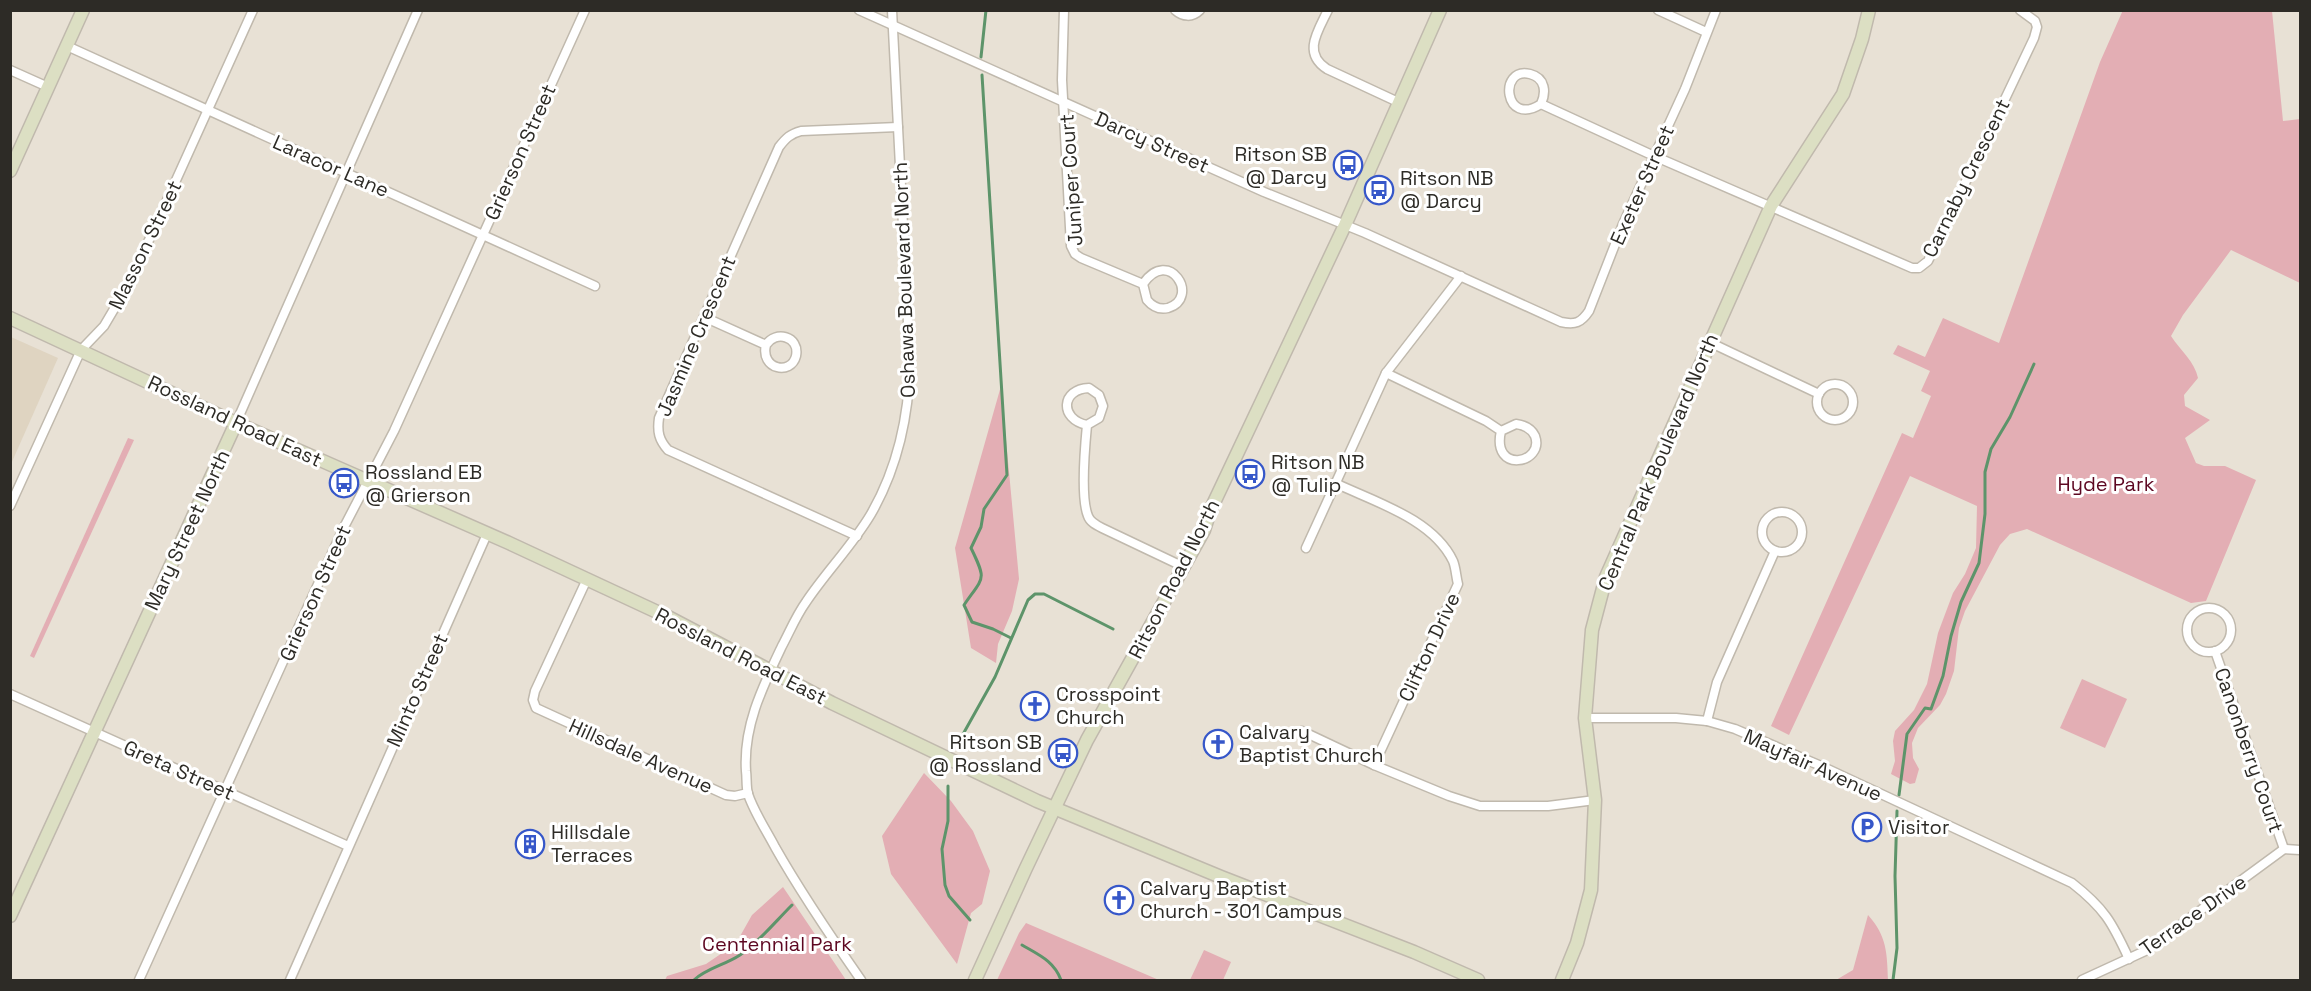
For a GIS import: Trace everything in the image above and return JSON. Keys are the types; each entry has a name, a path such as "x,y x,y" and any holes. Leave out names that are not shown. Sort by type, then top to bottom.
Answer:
{"main road":[{"path":"10,171 83,10"},
{"name":"Ritson Road North","path":"975,981 1087,740 1204,530 1210,511 1345,225 1440,10"},
{"name":"Central Park Boulevard North","path":"1562,981 1577,943 1591,890 1594,800 1585,718 1592,630 1606,577 1771,206 1843,94 1862,39 1869,10"},
{"name":"Rossland Road East","path":"10,318 236,423 668,617 905,739 1054,808 1221,877 1414,952 1478,981"},
{"name":"Mary Street North","path":"10,916 236,423"}],"street":[{"name":"Masson Street","path":"10,506 81,350 104,326 125,292 209,112 253,10"},
{"name":"Mary Street North","path":"236,423 418,10"},
{"name":"Grierson Street","path":"139,981 343,529 394,431 585,10"},
{"name":"Darcy Street","path":"859,10 1264,192 1545,313"},
{"name":"Oshawa Boulevard North","path":"861,981 789,872 765,828 748,793 746,758 747,738 754,712 770,671 804,604 857,536 871,514 902,437 909,401 910,362 892,10"},
{"name":"Juniper Court","path":"1064,10 1062,80 1071,246 1075,254 1081,258 1143,284"},
{"path":"1174,10 1187,16 1200,10"},
{"path":"1328,10 1315,39 1313,55 1317,62 1327,69 1398,102"},
{"path":"1658,10 1706,32"},
{"name":"Exeter Street","path":"1545,313 1561,322 1572,324 1582,321 1589,311 1615,245 1685,89 1716,10"},
{"name":"Carnaby Crescent","path":"1771,206 1912,268 1919,268 1928,261 2034,38 2036,21 2020,10"},
{"name":"Laracor Lane","path":"67,46 595,286"},
{"path":"10,70 48,87"},
{"path":"1526,73 1532,74 1541,81 1545,92 1541,104 1531,110 1514,105 1510,100 1509,88 1515,78 1526,73"},
{"path":"1541,104 1771,206"},
{"name":"Jasmine Crescent","path":"857,536 668,450 661,442 658,430 659,418 779,147 785,139 791,133 801,131 898,127"},
{"path":"1165,270 1177,276 1182,287 1182,294 1179,300 1169,308 1157,308 1147,300 1143,284 1153,273 1165,270"},
{"path":"1306,548 1386,373 1461,276"},
{"path":"704,316 766,345"},
{"path":"1709,342 1819,394"},
{"path":"1386,373 1486,421 1501,432"},
{"path":"1832,384 1844,386 1854,399 1851,412 1843,419 1828,419 1819,411 1817,400 1819,394 1824,387 1832,384"},
{"path":"1089,388 1099,394 1103,406 1099,418 1087,425 1072,419 1069,414 1067,403 1077,389 1089,388"},
{"path":"1516,424 1527,427 1536,441 1533,452 1523,460 1517,461 1505,457 1499,446 1501,432 1516,424"},
{"path":"1087,425 1085,486 1088,517 1102,528 1184,567"},
{"name":"Clifton Drive","path":"1335,483 1419,522 1437,540 1453,562 1458,584 1374,765"},
{"path":"1776,513 1788,513 1799,521 1802,527 1801,537 1793,549 1775,551 1769,547 1763,537 1765,521 1776,513"},
{"name":"Minto Street","path":"290,981 487,534"},
{"path":"1707,721 1717,682 1775,551"},
{"name":"Hillsdale Avenue","path":"587,579 535,691 533,700 536,708 726,795 735,796 748,793"},
{"path":"2207,608 2218,610 2228,620 2230,635 2227,642 2215,651 2201,650 2194,646 2187,631 2188,622 2194,614 2207,608"},
{"name":"Canonberry Court","path":"2215,651 2284,849"},
{"name":"Greta Street","path":"10,694 348,846"},
{"name":"Mayfair Avenue","path":"1585,718 1676,718 1707,721 1735,729 1821,766 2072,883 2096,902 2115,928 2129,959"},
{"path":"1302,731 1374,765 1449,796 1480,806 1548,806 1594,800"},
{"path":"2284,849 2301,850"},
{"name":"Terrace Drive","path":"2082,981 2145,951 2284,849"}],"shaded area":[{"path":"11,337 58,358 11,464"}],"green space":[{"name":"Hyde Park","path":"2123,10 2272,11 2283,121 2300,119 2300,283 2231,250 2183,315 2171,336 2191,361 2198,378 2184,395 2185,406 2210,420 2185,438 2196,463 2204,466 2225,466 2256,480 2206,601 2191,603 2027,529 2010,534 2000,545 1965,611 1959,628 1954,671 1946,694 1940,705 1918,728 1912,743 1913,758 1919,769 1915,783 1910,784 1891,774 1895,761 1893,741 1895,731 1914,710 1927,684 1938,633 1953,593 1965,574 1976,548 1977,506 1910,476 1789,735 1771,726 1902,433 1913,438 1931,396 1921,391 1930,371 1893,354 1898,345 1925,357 1943,318 1999,343 2100,62"},
{"path":"1001,386 1019,579 1012,611 998,644 996,663 971,648 955,548"},
{"path":"128,438 134,440 34,658 30,656"},
{"path":"2082,679 2127,699 2105,748 2060,728"},
{"path":"924,773 951,801 973,831 990,871 982,904 971,913 957,964 891,874 882,836"},
{"name":"Centennial Park","path":"783,887 846,980 665,980 667,976 706,964 728,949 739,938 752,915"},
{"path":"1868,915 1879,930 1885,945 1888,980 1836,980 1853,970"},
{"path":"1026,923 1159,980 997,980"},
{"path":"1204,950 1231,962 1223,980 1190,980"}],"waterway":[{"path":"981,57 986,10"},
{"path":"982,75 1007,475 984,509 981,527 971,548 981,578 964,605 972,622 1011,638"},
{"path":"1899,795 1907,734 1925,708 1931,709 1943,676 1961,602 1979,563 1985,514 1985,472 1991,449 2010,417 2034,364"},
{"path":"962,736 995,677 1028,600 1035,594 1044,594 1113,629"},
{"path":"948,786 948,821 942,849 945,885 949,896 970,920"},
{"path":"1893,980 1897,948 1895,876 1897,811"},
{"path":"694,980 747,950 792,905"},
{"path":"1022,945 1050,963 1061,980"}],"place":[{"name":"Ritson SB @ Darcy","path":"1348,165"},
{"name":"Ritson NB @ Darcy","path":"1379,190"},
{"name":"Ritson NB @ Tulip","path":"1250,474"},
{"name":"Rossland EB @ Grierson","path":"344,483"},
{"name":"Crosspoint Church","path":"1035,706"},
{"name":"Calvary Baptist Church","path":"1218,744"},
{"name":"Ritson SB @ Rossland","path":"1063,753"},
{"name":"Visitor","path":"1867,827"},
{"name":"Hillsdale Terraces","path":"530,844"},
{"name":"Calvary Baptist Church - 301 Campus","path":"1119,900"}]}
